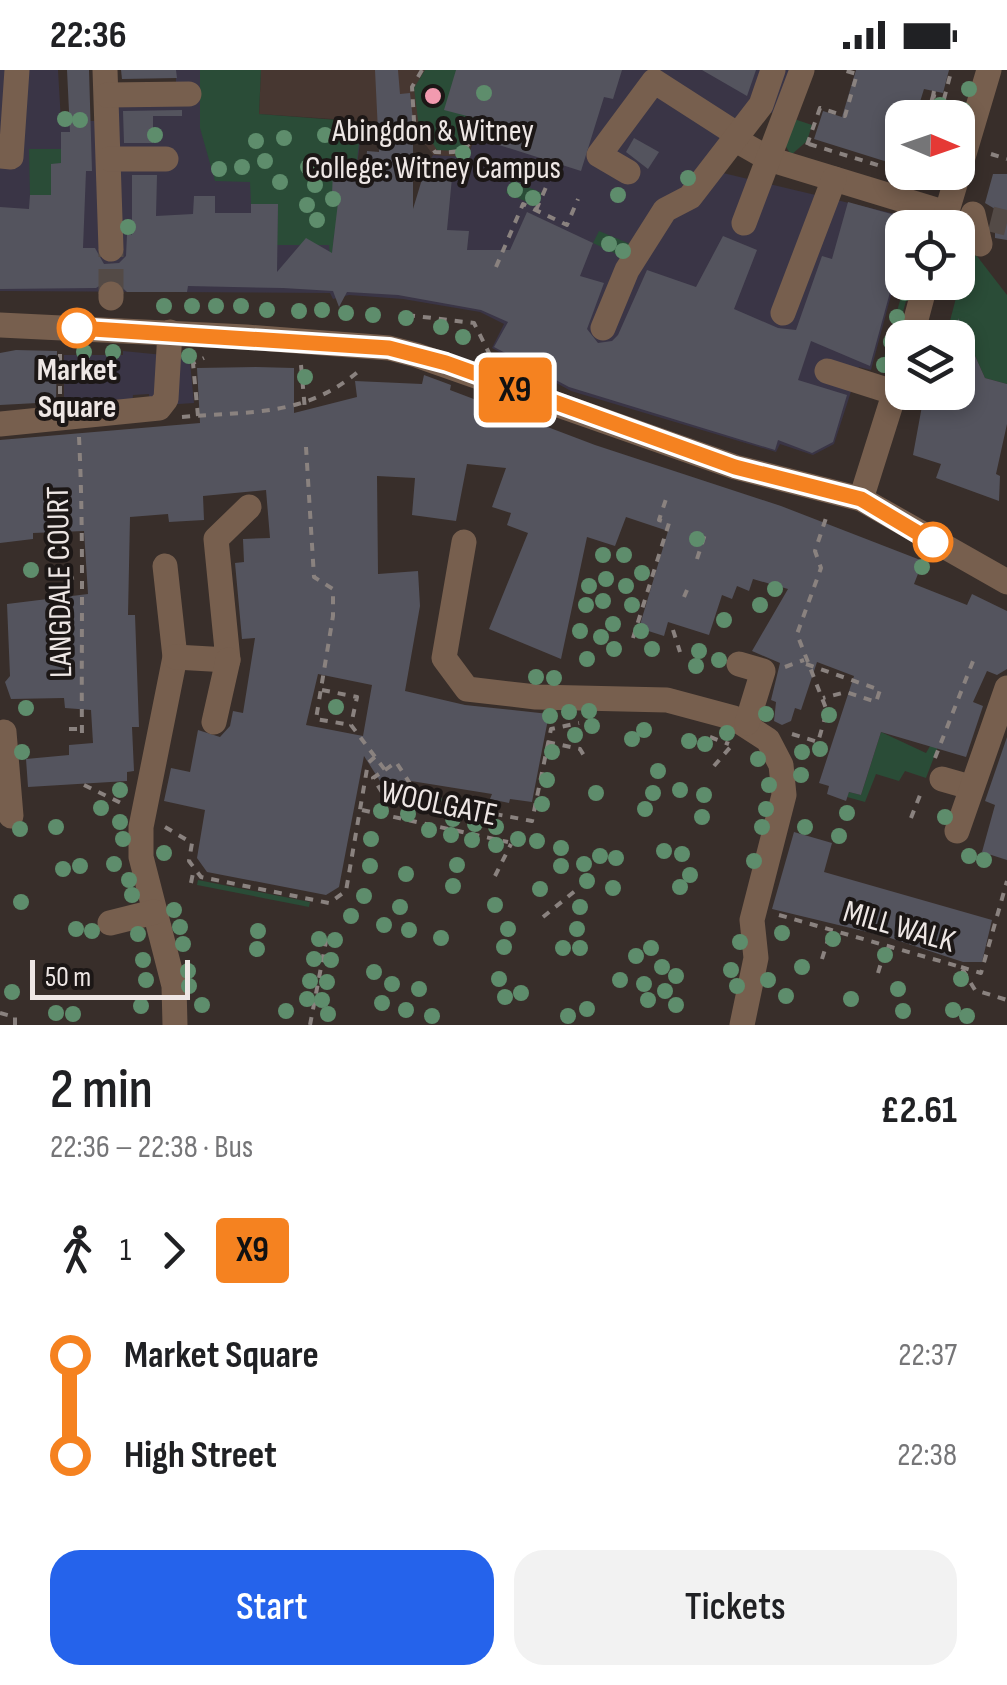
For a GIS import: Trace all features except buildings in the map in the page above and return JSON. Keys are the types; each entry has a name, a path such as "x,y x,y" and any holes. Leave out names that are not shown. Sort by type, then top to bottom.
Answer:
{"street":[{"path":"0,156 11,157 17,70"},
{"path":"602,328 627,270 665,210 690,197 761,106 773,70"},
{"path":"744,224 777,162 802,70"},
{"path":"947,210 989,70"},
{"path":"628,172 600,155 653,76 777,162 916,210"},
{"path":"111,249 106,83 189,94"},
{"path":"110,159 166,159"},
{"path":"783,313 834,180"},
{"path":"975,223 980,244"},
{"path":"0,325 170,332 389,348 446,363 735,467 861,499 1007,582"},
{"path":"0,424 154,411 166,399 170,332"},
{"path":"827,371 885,379"},
{"path":"861,499 890,410"},
{"path":"214,722 228,660 216,539 249,507"},
{"path":"464,542 444,658 467,688 536,696 650,697 693,704 743,734 768,740 781,766 784,788 752,920 756,958 742,1025"},
{"path":"165,566 175,657 141,827 142,857 174,986 175,1025"},
{"path":"175,657 228,660"},
{"path":"739,664 764,671 743,734"},
{"path":"957,831 1007,688"},
{"path":"4,732 11,816"},
{"path":"942,779 970,787"},
{"path":"110,923 154,912"}],"path":[{"path":"422,70 412,87 416,138 427,138 436,152 457,153 470,146 475,132"},
{"path":"777,162 809,144 820,108 845,116 858,74 844,70"},
{"path":"933,100 934,94 944,99 951,71 964,76"},
{"path":"809,144 885,167"},
{"path":"991,154 1007,159"},
{"path":"536,210 548,186"},
{"path":"496,266 523,204 566,225 578,199"},
{"path":"478,314 474,324 490,355"},
{"path":"407,315 474,324"},
{"path":"60,349 60,403"},
{"path":"198,416 193,363 204,358"},
{"path":"301,362 305,408"},
{"path":"340,367 374,372"},
{"path":"180,418 305,408 344,385 359,370"},
{"name":"LANGDALE COURT","path":"78,427 84,544 79,578 82,736"},
{"path":"306,447 314,576 332,589 316,719 351,726 385,770"},
{"path":"633,638 668,523 660,520 666,498"},
{"path":"782,730 818,742 827,711 797,634 821,568 816,551 826,518"},
{"path":"697,560 706,531"},
{"path":"66,579 79,578"},
{"path":"684,598 687,590"},
{"path":"673,630 680,652"},
{"path":"912,818 975,656"},
{"path":"784,668 805,662 880,690 876,702 846,692 823,698"},
{"path":"322,690 357,697 351,726"},
{"path":"586,759 580,749 547,742 553,727 591,721"},
{"path":"69,730 82,729"},
{"path":"699,732 743,734"},
{"name":"WOOLGATE","path":"395,795 532,820 547,742"},
{"path":"151,818 192,843 190,860 201,877 329,902 346,890 368,763 375,756"},
{"path":"396,762 410,784 395,795 388,800 373,778 396,762"},
{"path":"84,785 129,807"},
{"name":"WOOLGATE","path":"360,810 510,843 495,876"},
{"path":"191,884 194,867"},
{"path":"961,967 981,973 1007,881"},
{"path":"543,916 575,891"},
{"path":"334,906 336,898"},
{"name":"MILL WALK","path":"766,912 961,967 975,990 1007,1000"},
{"path":"822,959 831,930"},
{"path":"310,1025 328,936"},
{"path":"878,973 886,946"},
{"path":"0,1012 15,1016 14,1025"}],"shaded area":[{"path":"0,70 58,70 61,121 112,121 113,99 176,98 176,70 254,70 253,114 360,143 351,212 410,249 427,166 433,155 468,156 500,70 793,70 776,116 752,99 723,173 885,212 885,300 890,300 871,370 859,367 834,444 813,455 780,444 776,452 571,391 492,348 504,324 480,312 403,299 349,295 333,299 330,293 0,291"},
{"path":"261,70 500,70 467,157 433,155 423,141 379,140 377,122 259,114"},
{"name":"Market Square","path":"123,351 184,357 185,362 190,362 194,403 150,406 149,394 133,395 132,407 77,411 77,401 64,401 64,355 123,355"}],"green space":[{"path":"200,70 261,70 259,114 377,123 379,144 359,143 351,213 334,235 331,268 329,245 277,245 278,205 251,204 250,182 215,181 200,128"},
{"name":"Abingdon & Witney College: Witney Campus","path":"425,70 500,70 477,133 456,151 437,150 428,136 420,136 414,88"},
{"path":"791,118 812,125 807,141 791,155 785,145"},
{"path":"29,149 61,149 61,163 51,165 51,195 30,195"},
{"path":"512,180 542,193 536,206 506,193"},
{"path":"599,231 635,246 627,259 593,243"},
{"path":"975,254 1007,295 1007,384 985,378 975,355 975,320 950,320 955,300 975,300"},
{"path":"900,300 906,300 901,320 894,320"},
{"path":"953,707 926,778 905,771 899,781 876,774 865,802 847,797 849,792 861,795 881,732 926,753"},
{"path":"198,880 310,902 309,907 197,885"}],"tunnel":[{"path":"991,219 1007,223"},
{"path":"111,249 111,294"}],"bus line":[{"name":"X9","path":"77,328 389,348 446,363 735,467 861,499 933,542"}],"place":[{"name":"Abingdon & Witney College: Witney Campus","path":"433,96"},
{"name":"Market Square","path":"77,328"}]}
